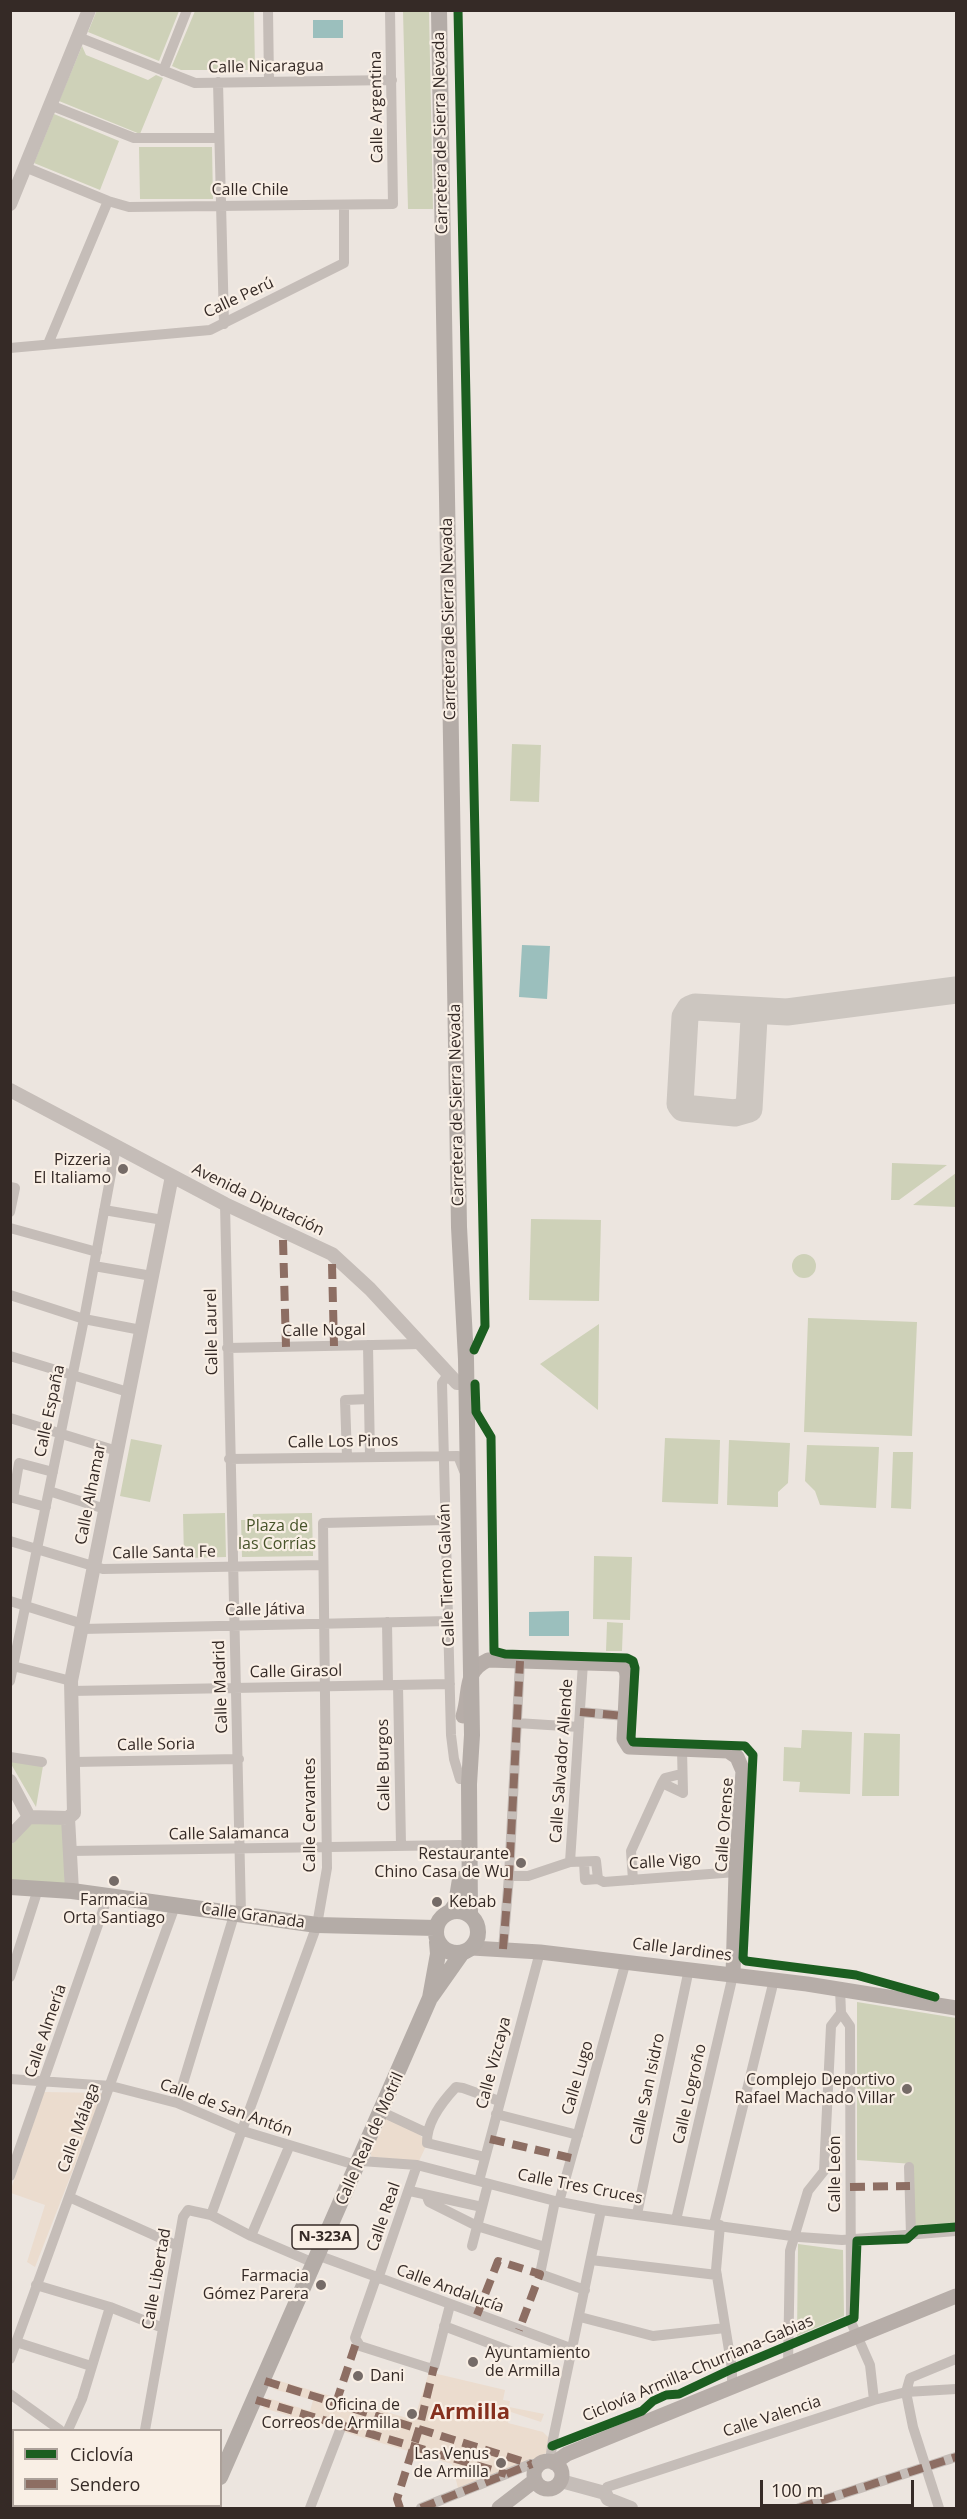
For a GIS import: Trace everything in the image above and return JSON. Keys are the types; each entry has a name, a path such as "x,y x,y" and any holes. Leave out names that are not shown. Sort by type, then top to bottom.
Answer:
{"main road":[{"name":"Carretera de Sierra Nevada","path":"438,10 459,1227 463,1251 457,1379"},
{"name":"Calle Tierno Galván","path":"451,1911 456,1904 460,1888 460,1779 463,1716 450,1456 457,1379"},
{"name":"Calle Tierno Galván","path":"457,1379 468,1485 472,1762 469,1784 470,1915"},
{"path":"470,1637 488,1660 478,1664 471,1673"},
{"name":"Calle Orense","path":"488,1660 619,1664 626,1668 624,1739 629,1747 728,1751 737,1757 743,1771 736,1872 733,1975"},
{"name":"Calle Tierno Galván","path":"463,1716 471,1673"},
{"name":"Calle Granada","path":"10,1887 72,1891 317,1925 436,1935"},
{"path":"451,1911 461,1911 470,1915 478,1931 467,1950 443,1950 436,1935 438,1921 451,1911"},
{"name":"Calle Real de Motril","path":"222,2472 315,2259 360,2164 430,1998 438,1954 436,1935"},
{"name":"Calle Jardines","path":"467,1950 502,1949 626,1961 840,1988 957,2008"},
{"name":"Calle Real de Motril","path":"430,1998 467,1950"},
{"path":"547,2463 561,2470 561,2481 557,2486 548,2490 540,2487 534,2481 533,2474 547,2463 957,2296"},
{"path":"502,2507 534,2481"}],"street":[{"path":"10,204 88,10"},
{"path":"163,71 187,10"},
{"path":"268,10 269,81"},
{"name":"Calle Argentina","path":"390,10 393,204"},
{"name":"Calle Nicaragua","path":"78,37 195,83 392,80"},
{"path":"218,82 224,324"},
{"path":"50,105 134,138 219,138"},
{"name":"Calle Chile","path":"25,167 108,201 129,207 393,204"},
{"path":"48,344 108,201"},
{"name":"Calle Perú","path":"10,348 210,330 344,263 344,205"},
{"name":"Avenida Diputación","path":"10,1090 225,1204 332,1254 370,1289 457,1379"},
{"name":"Calle España","path":"10,1681 73,1375 116,1147"},
{"name":"Calle Alhamar","path":"68,1818 74,1813 71,1686 172,1176"},
{"path":"10,1187 15,1188 10,1212"},
{"name":"Calle Laurel","path":"225,1204 229,1459"},
{"path":"104,1210 163,1220"},
{"path":"10,1228 96,1252"},
{"path":"94,1266 152,1276"},
{"path":"10,1295 84,1319 141,1330"},
{"name":"Calle Nogal","path":"227,1348 421,1344"},
{"path":"368,1345 370,1457"},
{"path":"10,1356 129,1392"},
{"path":"347,1457 345,1400 369,1399"},
{"path":"10,1418 117,1451"},
{"name":"Calle Los Pinos","path":"229,1459 450,1456"},
{"name":"Calle Tierno Galván","path":"450,1456 468,1485"},
{"name":"Calle Tierno Galván","path":"450,1456 446,1520 450,1684 454,1759 460,1779"},
{"name":"Calle Madrid","path":"177,2103 238,1913 241,1849 229,1459"},
{"path":"46,1507 13,1498 13,1481 19,1463 53,1472"},
{"path":"49,1491 105,1509"},
{"name":"Calle Cervantes","path":"243,2131 317,1925 327,1868 323,1523 446,1520"},
{"name":"Calle Santa Fe","path":"10,1541 93,1568 322,1565"},
{"name":"Calle Játiva","path":"10,1601 82,1627 449,1621"},
{"name":"Calle Burgos","path":"387,1622 393,1685 401,1845"},
{"path":"502,1949 509,1876 520,1661"},
{"name":"Calle Salvador Allende","path":"570,1862 583,1663"},
{"name":"Calle Girasol","path":"14,1666 71,1686 236,1688 450,1684"},
{"path":"580,1712 625,1716"},
{"path":"517,1723 579,1727"},
{"path":"662,1783 683,1793 682,1749"},
{"path":"10,1757 42,1762"},
{"name":"Calle Soria","path":"74,1762 239,1759"},
{"path":"633,1880 631,1851 665,1778 681,1774"},
{"path":"10,1781 16,1802 29,1817 68,1818 72,1891"},
{"path":"10,1837 29,1817"},
{"name":"Calle Tierno Galván","path":"460,1845 469,1865"},
{"name":"Calle Salamanca","path":"70,1851 460,1845"},
{"name":"Calle Vigo","path":"509,1876 528,1876 570,1862 596,1861 598,1879 604,1882 736,1872"},
{"path":"10,1977 38,1889"},
{"name":"Calle Almería","path":"10,2176 108,1896"},
{"name":"Calle Málaga","path":"10,2359 111,2086 174,1906"},
{"name":"Calle Vizcaya","path":"472,2246 482,2207 485,2157 540,1952"},
{"name":"Calle Lugo","path":"585,2290 540,2274 557,2202 626,1961"},
{"name":"Calle San Isidro","path":"637,2214 689,1969"},
{"name":"Calle Logroño","path":"676,2220 733,1975"},
{"path":"738,2387 732,2368 717,2275 717,2225 774,1980"},
{"name":"Calle León","path":"840,1988 841,2013 850,2026 851,2322 870,2365 874,2400"},
{"name":"Calle León","path":"788,2365 790,2251 808,2191 824,2171 831,2026 841,2013"},
{"name":"Calle de San Antón","path":"10,2079 44,2084 111,2086 177,2103 243,2131 289,2147 360,2164"},
{"path":"427,2138 443,2101 456,2087 499,2101"},
{"path":"382,2112 427,2138 485,2157"},
{"path":"496,2114 578,2135"},
{"path":"211,2215 243,2131"},
{"path":"251,2236 289,2147"},
{"name":"Calle Tres Cruces","path":"360,2164 417,2165 557,2202 601,2210 795,2235 842,2240 850,2237 957,2231"},
{"name":"Calle Real","path":"417,2165 410,2191 355,2338 357,2343 429,2368 434,2367 444,2326"},
{"path":"909,2167 911,2235"},
{"path":"410,2191 427,2197 432,2195 482,2207"},
{"path":"69,2197 178,2246"},
{"path":"427,2197 429,2202 477,2226 545,2247"},
{"name":"Calle Libertad","path":"146,2429 183,2217 188,2210 211,2215"},
{"path":"422,2508 531,2464 547,2463 601,2210"},
{"name":"Calle Andalucía","path":"211,2215 251,2236 377,2278 573,2349"},
{"path":"591,2260 717,2275"},
{"path":"36,2285 110,2307 163,2328"},
{"path":"450,2305 444,2326 510,2351"},
{"path":"68,2429 92,2366 110,2307"},
{"path":"580,2317 653,2336 725,2328"},
{"path":"16,2342 92,2366"},
{"path":"939,2508 913,2427 906,2392 910,2378 957,2358"},
{"name":"Calle Valencia","path":"606,2500 607,2487 874,2400 906,2392 957,2389"},
{"path":"10,2394 59,2429"},
{"path":"310,2508 342,2425"},
{"path":"798,2508 957,2457"},
{"path":"561,2481 631,2508"}],"green space":[{"path":"97,10 179,11 159,61 88,32"},
{"path":"195,11 254,11 255,70 181,70 172,66"},
{"path":"403,11 429,11 433,209 408,209"},
{"path":"82,46 86,55 148,80 156,75 163,78 140,134 59,101"},
{"path":"54,114 119,141 100,190 34,163"},
{"path":"139,147 212,147 213,199 140,199"},
{"path":"512,744 541,745 539,802 510,801"},
{"path":"892,1163 947,1165 899,1200 891,1200"},
{"path":"956,1173 956,1207 913,1205"},
{"path":"531,1219 601,1220 599,1301 529,1300"},
{"path":"804,1254 813,1257 816,1266 813,1275 804,1278 795,1275 792,1266 795,1257"},
{"path":"808,1318 917,1322 912,1436 804,1432"},
{"path":"599,1324 598,1410 540,1364"},
{"path":"665,1438 720,1440 718,1504 662,1502"},
{"path":"131,1439 162,1445 150,1502 120,1496"},
{"path":"729,1440 790,1443 788,1483 778,1492 778,1507 727,1505"},
{"path":"807,1445 879,1447 876,1508 820,1505 815,1491 805,1481"},
{"path":"893,1452 913,1452 911,1509 891,1508"},
{"name":"Plaza de las Corrías","path":"225,1513 226,1557 184,1558 183,1514"},
{"name":"Plaza de las Corrías","path":"312,1513 313,1556 242,1557 241,1520 252,1520 253,1514"},
{"path":"594,1556 632,1557 630,1620 593,1619"},
{"path":"607,1622 623,1623 622,1651 606,1651"},
{"path":"802,1730 852,1732 850,1794 799,1792 800,1782 783,1781 784,1747 801,1748"},
{"path":"864,1733 900,1734 899,1796 862,1796"},
{"path":"10,1761 43,1766 36,1807 11,1764"},
{"path":"30,1823 64,1823 65,1884 11,1882 10,1846"},
{"name":"Complejo Deportivo Rafael Machado Villar","path":"857,2002 956,2018 956,2226 920,2229 914,2223 913,2164 857,2160"},
{"path":"798,2244 843,2250 844,2316 797,2336"}],"shaded area":[{"path":"44,2092 103,2093 35,2267 27,2262 45,2205 11,2193 11,2189"},
{"path":"384,2118 418,2132 427,2144 419,2161 372,2157 369,2151"},
{"path":"429,2372 505,2390 503,2400 510,2401 509,2407 544,2414 541,2422 511,2412 508,2423 543,2432 550,2439 549,2450 542,2456 458,2488 452,2464 263,2408 268,2398 310,2411 313,2400 273,2389 276,2380 414,2420"}],"water":[{"path":"313,20 343,20 343,38 313,38"},
{"path":"522,945 550,946 547,999 519,997"},
{"path":"569,1611 569,1636 529,1636 529,1612"}],"taxiway":[{"path":"761,1011 754,1018 749,1109 735,1113 683,1108 680,1104 685,1017 690,1009 695,1007 787,1012 956,990"}],"marked path":[{"path":"283,1240 286,1347"},
{"path":"332,1264 334,1346"},
{"path":"503,1949 520,1661"},
{"path":"580,1712 625,1716"},
{"path":"490,2139 571,2158"},
{"path":"850,2187 910,2186"},
{"path":"477,2315 498,2261 540,2274 519,2330"},
{"path":"336,2403 356,2343"},
{"path":"400,2508 397,2499 419,2429 434,2367"},
{"path":"265,2381 531,2464"},
{"path":"256,2400 506,2474"},
{"path":"799,2508 956,2457"},
{"path":"421,2508 532,2464"}],"cycle path":[{"path":"458,10 485,1326 474,1350"},
{"path":"475,1384 476,1412 491,1437 494,1651 505,1654 627,1658 633,1661 635,1668 631,1738 633,1742 745,1746 753,1755 743,1958 746,1961 856,1975 935,1997"},
{"name":"Ciclovía Armilla-Churriana-Gabias","path":"552,2446 642,2411 653,2401 666,2395 679,2394 732,2369 854,2318 857,2241 907,2239 917,2230 956,2227"}],"place":[{"name":"Pizzeria El Italiamo","path":"123,1169"},
{"name":"Restaurante Chino Casa de Wu","path":"521,1863"},
{"name":"Farmacia Orta Santiago","path":"114,1881"},
{"name":"Kebab","path":"437,1902"},
{"name":"Complejo Deportivo Rafael Machado Villar","path":"907,2089"},
{"name":"Farmacia Gómez Parera","path":"321,2285"},
{"name":"Ayuntamiento de Armilla","path":"473,2362"},
{"name":"Dani","path":"358,2376"},
{"name":"Oficina de Correos de Armilla","path":"412,2414"},
{"name":"Las Venus de Armilla","path":"501,2463"}],"district":[{"name":"Armilla","path":"470,2413"}]}
